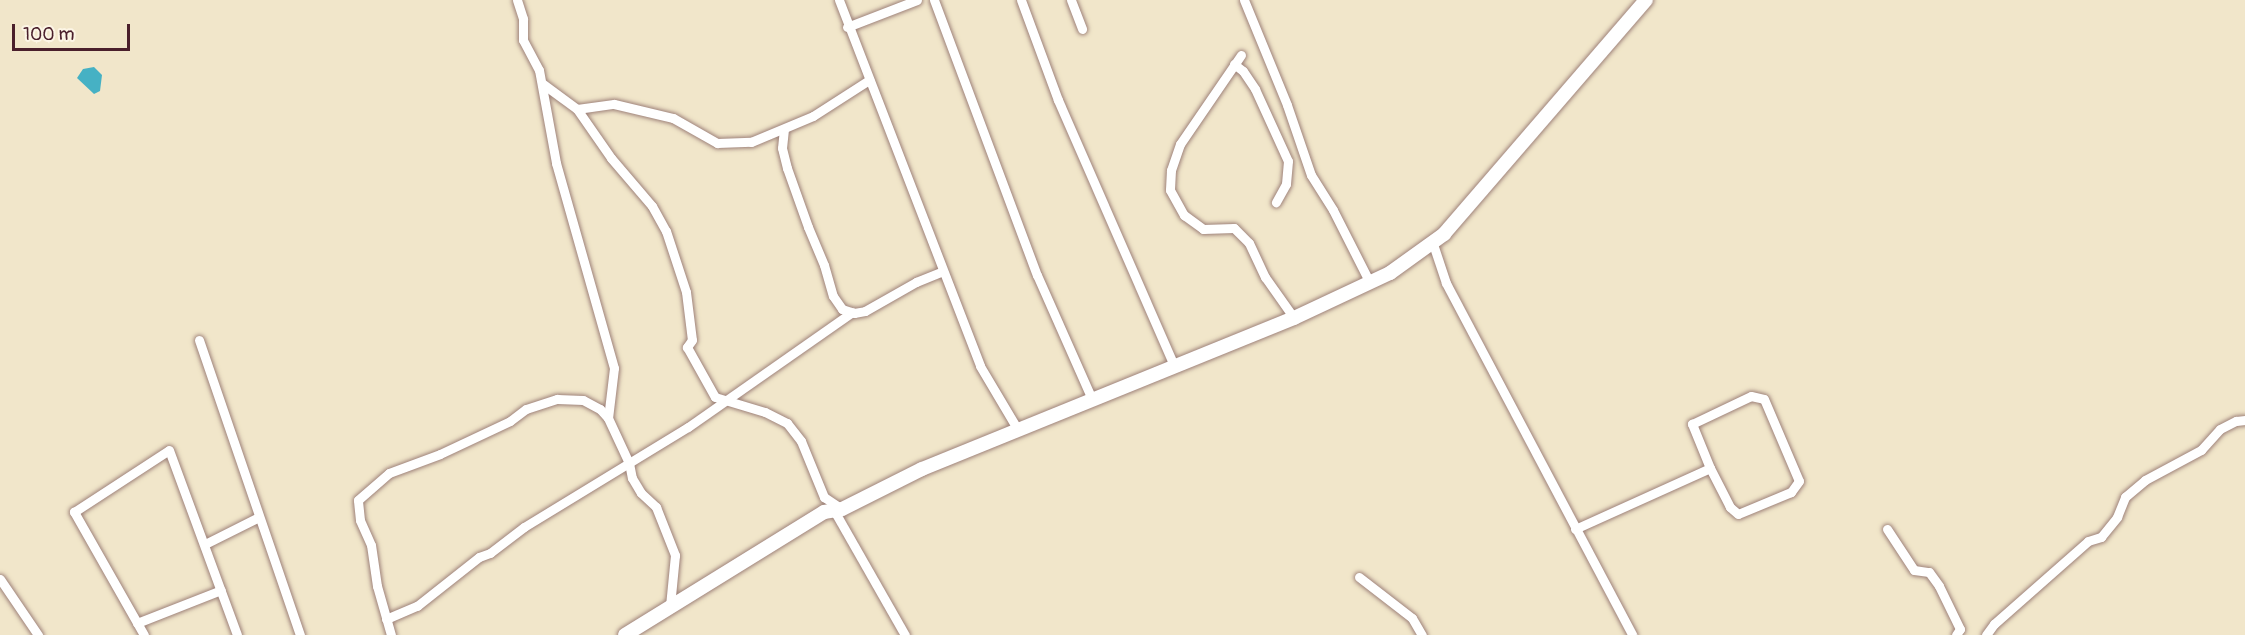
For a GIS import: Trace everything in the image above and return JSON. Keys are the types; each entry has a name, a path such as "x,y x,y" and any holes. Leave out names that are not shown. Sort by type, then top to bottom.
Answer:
{"main road":[{"path":"625,635 824,512 842,509 922,469 1294,318 1370,283 1433,244 1485,189 1646,0"}],"street":[{"path":"517,0 523,20 523,40 526,50 539,70 543,84 556,163 614,368 608,418"},
{"path":"839,0 847,27 980,366 1018,430"},
{"path":"847,27 917,0"},
{"path":"934,0 1037,275 1092,399"},
{"path":"1021,0 1058,100 1174,366"},
{"path":"1071,0 1082,29"},
{"path":"1244,0 1287,105 1311,176 1333,210 1370,283"},
{"path":"1241,55 1180,144 1171,170 1170,190 1184,215 1203,229 1234,228 1249,243 1265,277 1294,318"},
{"path":"1234,64 1243,71 1255,89 1288,161 1286,184 1276,202"},
{"path":"577,109 614,104 673,118 717,143 751,142 813,116 869,80"},
{"path":"543,84 577,109 611,158 652,206 666,231 686,292 692,324 692,340 687,347 689,355 715,397 728,399 787,423 801,441 824,497 842,509 836,514 905,635"},
{"path":"784,129 782,148 833,296 842,309 852,312 865,310 943,270"},
{"path":"1433,244 1446,283 1632,635"},
{"path":"386,619 417,606 479,557 490,553 524,527 728,399 852,312"},
{"path":"199,340 300,635"},
{"path":"1751,396 1758,396 1764,399 1799,481 1791,492 1738,513 1730,507 1710,468 1692,424 1751,396"},
{"path":"391,635 371,545 358,510 358,500 389,472 440,454 510,421 526,409 557,399 583,400 600,409 608,418 629,463 632,478 641,493 656,507 675,555 670,606"},
{"path":"1986,635 1994,624 2088,541 2101,537 2117,517 2125,496 2145,480 2201,450 2220,429 2236,421 2245,420"},
{"path":"144,635 74,512 169,450 237,635"},
{"path":"1575,529 1710,468"},
{"path":"205,544 259,517"},
{"path":"1887,529 1914,570 1929,572 1939,586 1960,629 1956,635"},
{"path":"1359,577 1412,618 1422,635"},
{"path":"0,579 38,635"},
{"path":"137,623 221,590"}],"water":[{"path":"94,67 102,75 100,91 94,94 77,78 83,69"}]}
